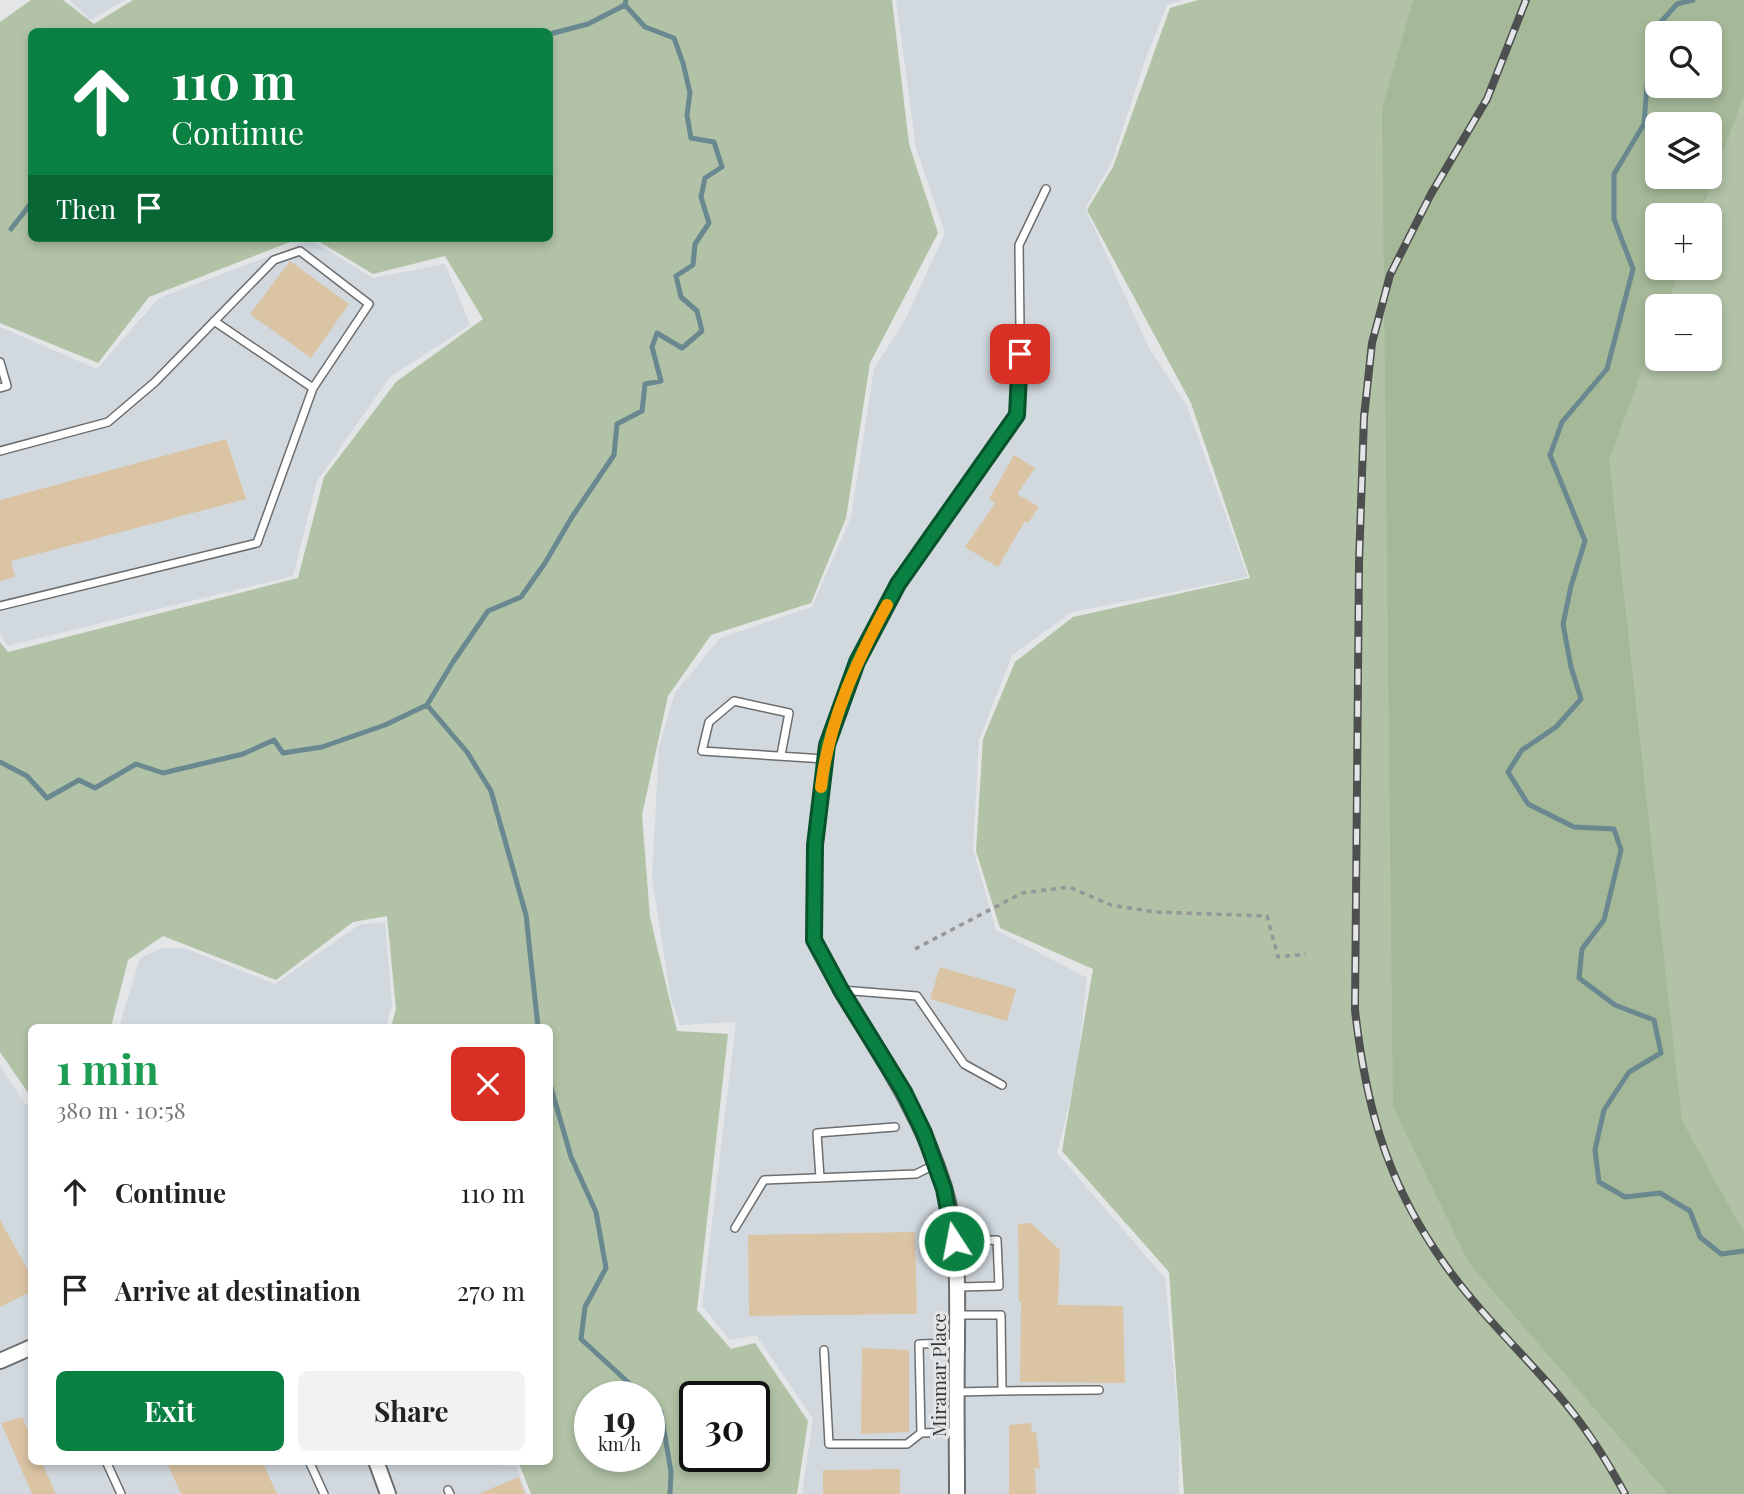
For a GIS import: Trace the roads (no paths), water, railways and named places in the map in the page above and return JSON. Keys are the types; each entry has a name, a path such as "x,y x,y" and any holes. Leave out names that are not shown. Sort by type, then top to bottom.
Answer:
{"street":[{"name":"Miramar Place","path":"841,990 904,1092 924,1133 944,1189 954,1241 958,1287 957,1494"},
{"path":"0,1360 28,1348"},
{"path":"377,1465 388,1494"}],"lane":[{"path":"1002,1085 964,1064 917,996 841,990 814,940 815,845 825,759 857,662 898,584 1017,415 1019,245 1046,190"},
{"path":"0,451 108,422 155,382 275,260 300,251 369,304 313,388 257,543 0,606"},
{"path":"214,321 313,388"},
{"path":"0,362 7,386 0,388"},
{"path":"781,755 789,713 733,701 709,722 702,751 825,759"},
{"path":"820,1178 817,1133 895,1127"},
{"path":"735,1228 764,1180 916,1174 936,1164"},
{"path":"954,1241 997,1240 999,1286 958,1287"},
{"path":"957,1315 1001,1315 1002,1391"},
{"path":"921,1433 919,1344 957,1343"},
{"path":"824,1350 829,1444 907,1444 921,1433 957,1432"},
{"path":"957,1392 1099,1390"},
{"path":"108,1465 121,1494"},
{"path":"311,1465 324,1494"}],"waterway":[{"path":"0,762 27,776 47,798 79,780 95,788 136,764 163,773 243,754 274,740 283,753 322,747 385,725 427,705 488,611 521,597 614,455 617,424 642,411 645,384 661,381 652,347 657,333 682,348 702,331 697,311 681,297 676,276 693,265 695,244 709,223 701,197 705,178 722,167 714,142 691,138 687,115 690,93 674,38 645,27 625,5 626,0"},
{"path":"1693,0 1677,4 1651,33 1644,124 1614,174 1614,219 1633,269 1607,369 1562,422 1550,455 1585,541 1563,624 1571,667 1581,699 1556,727 1522,750 1508,772 1528,804 1574,827 1614,829 1621,850 1604,920 1582,949 1579,978 1615,1005 1654,1020 1661,1053 1629,1072 1604,1110 1595,1150 1599,1182 1625,1197 1660,1193 1690,1211 1700,1237 1721,1254 1744,1251"},
{"path":"553,33 588,24 625,5"},
{"path":"11,229 28,207"},
{"path":"427,705 467,752 491,791 526,915 538,1024"},
{"path":"553,1094 571,1157 596,1212 606,1268 585,1307 581,1339 627,1381"},
{"path":"665,1436 671,1472 670,1494"}],"railway":[{"path":"1526,0 1487,99 1431,194 1390,275 1372,343 1364,417 1359,563 1355,1010 1371,1105 1390,1164 1417,1222 1463,1289 1578,1419 1625,1494"}]}
